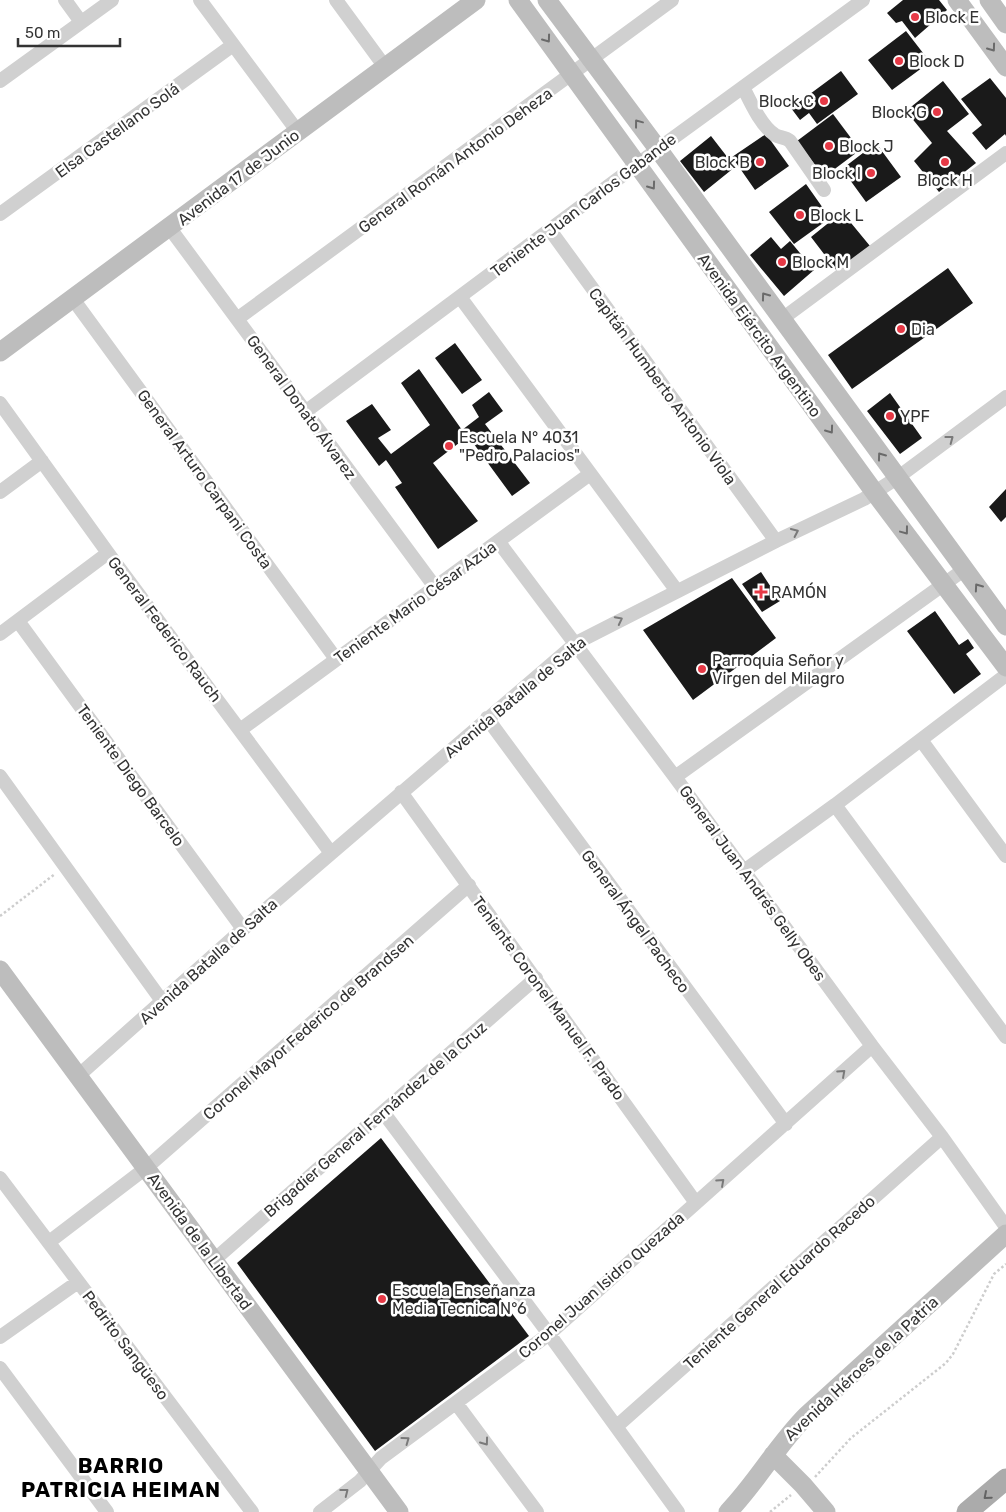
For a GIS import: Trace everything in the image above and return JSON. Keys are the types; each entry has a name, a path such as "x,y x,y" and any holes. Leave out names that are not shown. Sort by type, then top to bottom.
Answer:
{"main road":[{"name":"Avenida Ejército Argentino","path":"518,0 875,493 1006,667"},
{"name":"Avenida Ejército Argentino","path":"547,0 1006,626"},
{"path":"957,0 1006,67"},
{"path":"988,0 1006,24"},
{"name":"Avenida 17 de Junio","path":"0,352 298,132 470,2"},
{"name":"Avenida de la Libertad","path":"0,970 399,1512"},
{"name":"Avenida Héroes de la Patria","path":"728,1512 791,1431 807,1415 1006,1234"},
{"path":"773,1455 803,1485 826,1512"},
{"path":"967,1512 1006,1479"}],"street":[{"path":"65,0 81,22"},
{"path":"0,81 112,0"},
{"path":"200,0 298,132"},
{"path":"336,0 385,67"},
{"name":"General Román Antonio Deheza","path":"237,319 672,0"},
{"name":"Teniente Juan Carlos Gabande","path":"305,412 658,149 863,0"},
{"name":"Elsa Castellano Solá","path":"0,214 233,45"},
{"path":"743,87 754,110 774,134 790,141 824,190"},
{"path":"782,319 1006,153"},
{"name":"General Donato Álvarez","path":"169,227 436,587"},
{"name":"Capitán Humberto Antonio Viola","path":"550,230 776,541"},
{"path":"460,297 677,591"},
{"name":"General Arturo Carpani Costa","path":"73,299 336,659"},
{"name":"Avenida Batalla de Salta","path":"78,1076 244,929 576,643 875,493 1006,397"},
{"name":"General Federico Rauch","path":"0,403 108,553 331,854"},
{"path":"0,492 42,461"},
{"name":"Teniente Mario César Azúa","path":"240,730 590,474"},
{"name":"General Juan Andrés Gelly Obes","path":"498,541 576,643 872,1046 942,1137 1006,1227"},
{"path":"0,634 108,553"},
{"path":"675,777 965,569"},
{"name":"Teniente Diego Barcelo","path":"18,621 244,929"},
{"path":"744,871 922,740 1006,675"},
{"name":"General Ángel Pacheco","path":"487,718 786,1124"},
{"path":"922,740 1006,856"},
{"path":"0,776 162,1001"},
{"name":"Teniente Coronel Manuel F. Prado","path":"402,792 696,1203"},
{"path":"835,804 1006,1037"},
{"name":"Coronel Mayor Federico de Brandsen","path":"49,1242 146,1168 469,886"},
{"name":"Brigadier General Fernández de la Cruz","path":"214,1260 536,978"},
{"name":"Coronel Juan Isidro Quezada","path":"320,1512 360,1481 381,1458 549,1334 872,1046"},
{"path":"383,1112 549,1334 678,1512"},
{"name":"Teniente General Eduardo Racedo","path":"616,1426 942,1137"},
{"name":"Pedrito Sangüeso","path":"1,1182 49,1242 252,1512"},
{"path":"0,1337 78,1282"},
{"path":"0,1368 107,1512"},
{"path":"456,1403 537,1512"}],"path":[{"path":"0,916 65,866"},
{"path":"770,1512 818,1474 851,1438 946,1363 953,1354 994,1274 1006,1264"}],"building":[{"name":"Block E","path":"903,0 939,0 947,10 915,38 902,21 896,23 887,13"},
{"name":"Block D","path":"906,31 930,62 892,90 868,60"},
{"name":"Block C","path":"841,71 858,94 817,124 809,113 800,120 791,108"},
{"path":"990,78 1006,98 1006,136 1005,134 986,150 972,133 982,125 961,99"},
{"path":"943,81 969,114 947,131 976,163 939,192 914,161 932,143 906,111"},
{"name":"Block J","path":"833,114 860,150 824,177 797,141"},
{"name":"Block B","path":"766,134 789,166 755,190 732,157"},
{"path":"711,136 735,167 704,192 680,161"},
{"name":"Block I","path":"876,143 901,177 866,202 842,169"},
{"name":"Block L","path":"806,184 830,218 794,244 769,212"},
{"path":"842,212 870,246 837,271 811,237"},
{"name":"Block M","path":"771,237 781,249 790,241 814,270 784,296 750,255"},
{"name":"Dia","path":"948,268 973,303 852,389 828,355"},
{"path":"455,343 482,380 462,394 435,358"},
{"path":"419,369 462,430 479,417 472,405 489,392 503,411 485,424 530,483 512,496 468,436 433,463 478,521 438,549 395,487 402,483 386,460 379,466 346,421 372,404 391,430 378,438 391,454 430,425 401,383"},
{"path":"890,393 922,438 900,454 867,411"},
{"path":"1006,489 1006,517 1001,522 989,507"},
{"name":"RAMÓN","path":"761,572 780,601 762,612 742,584"},
{"name":"Parroquia Señor y Virgen del Milagro","path":"732,578 776,638 693,700 643,630"},
{"path":"935,611 959,645 968,639 974,648 966,654 981,674 954,694 907,631"},
{"name":"Escuela Enseñanza Media Tecnica N°6","path":"381,1138 529,1336 375,1451 237,1263"}],"place":[{"name":"Block E","path":"915,17"},
{"name":"Block D","path":"899,61"},
{"name":"Block C","path":"824,101"},
{"name":"Block G","path":"937,112"},
{"name":"Block J","path":"829,146"},
{"name":"Block B","path":"760,162"},
{"name":"Block H","path":"945,162"},
{"name":"Block I","path":"871,173"},
{"name":"Block L","path":"800,215"},
{"name":"Block M","path":"782,262"},
{"name":"Dia","path":"901,329"},
{"name":"YPF","path":"890,416"},
{"name":"Escuela N° 4031 \"Pedro Palacios\"","path":"449,446"},
{"name":"RAMÓN","path":"761,592"},
{"name":"Parroquia Señor y Virgen del Milagro","path":"702,669"},
{"name":"Escuela Enseñanza Media Tecnica N°6","path":"382,1299"}],"district":[{"name":"BARRIO PATRICIA HEIMAN","path":"121,1478"}]}
